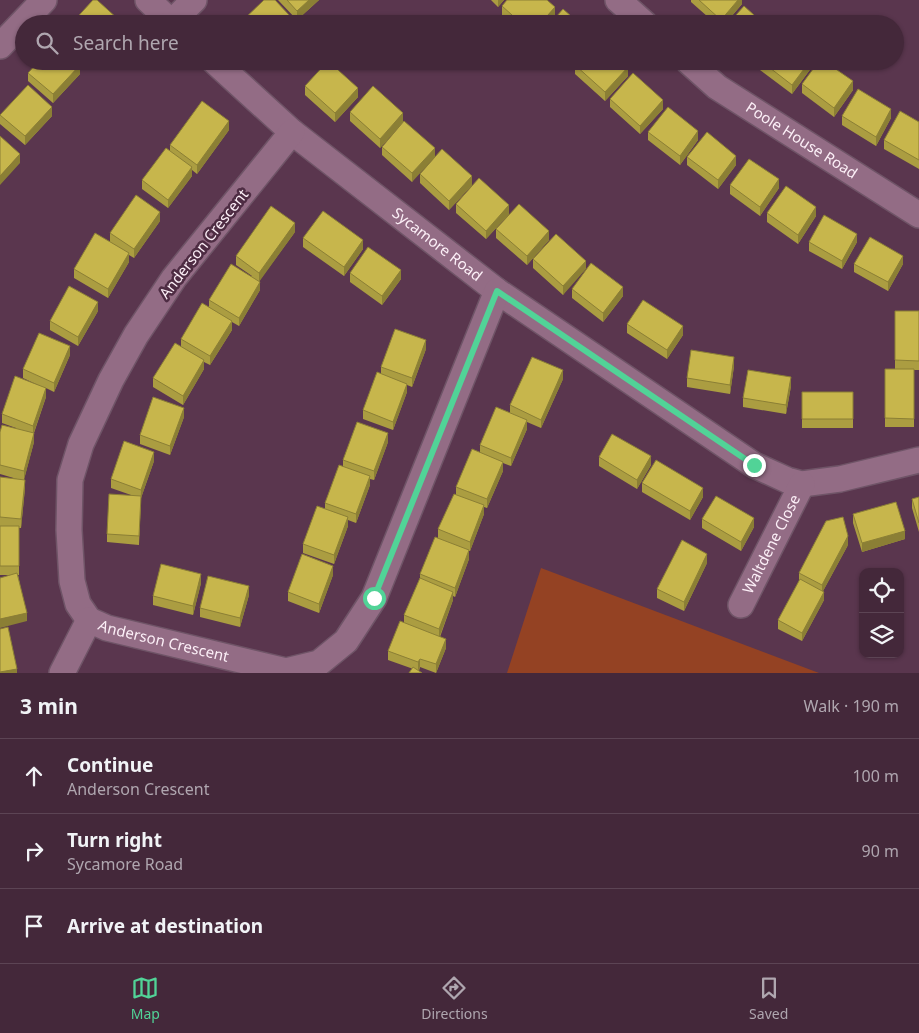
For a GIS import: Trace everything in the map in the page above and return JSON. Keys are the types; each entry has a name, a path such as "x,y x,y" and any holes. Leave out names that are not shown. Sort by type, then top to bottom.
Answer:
{"street":[{"path":"30,15 44,0"},
{"path":"148,0 164,15"},
{"path":"180,15 194,0"},
{"path":"618,0 635,15"},
{"path":"0,46 15,30"},
{"name":"Sycamore Road","path":"224,70 292,132 497,291 754,465 787,480 802,484 840,479 919,460"},
{"name":"Poole House Road","path":"698,70 717,87 919,215"},
{"name":"Anderson Crescent","path":"292,132 174,278 136,335 111,380 81,444 70,480 69,530 72,581 78,604 89,620 107,628 286,671 319,663 346,641 374,598 497,291"},
{"name":"Waltdene Close","path":"741,605 802,484"},
{"path":"62,673 89,620"}],"shaded area":[{"path":"541,568 819,673 507,673"}],"building":[{"path":"93,0 97,0 114,15 79,15"},
{"path":"264,0 275,0 289,15 248,15"},
{"path":"287,0 309,0 297,11"},
{"path":"507,0 547,0 555,7 548,15 512,15 502,6"},
{"path":"699,0 738,0 725,15 716,15"},
{"path":"744,6 754,15 736,15"},
{"path":"563,9 570,15 558,15"},
{"path":"31,70 75,70 53,94 28,73"},
{"path":"320,70 338,70 358,88 335,113 305,86"},
{"path":"581,70 625,70 605,92"},
{"path":"773,70 803,70 792,85"},
{"path":"812,70 837,70 853,81 834,108 802,84"},
{"path":"633,73 663,100 640,126 610,99"},
{"path":"28,85 52,107 25,136 0,115"},
{"path":"373,86 403,113 380,139 350,112"},
{"path":"858,89 891,109 876,137 842,116"},
{"path":"202,101 229,121 197,165 170,145"},
{"path":"668,107 698,131 680,156 648,132"},
{"path":"900,111 919,122 919,160 884,140"},
{"path":"404,121 435,148 412,173 382,147"},
{"path":"707,132 736,156 718,180 687,157"},
{"path":"0,136 20,154 0,176"},
{"path":"166,148 192,167 168,200 142,180"},
{"path":"442,149 472,176 449,201 420,174"},
{"path":"749,159 779,179 760,207 730,185"},
{"path":"479,178 509,205 486,231 456,204"},
{"path":"786,186 816,207 798,235 767,213"},
{"path":"136,195 160,212 134,249 110,233"},
{"path":"519,204 549,231 527,256 496,229"},
{"path":"271,206 295,223 259,273 236,256"},
{"path":"323,211 363,240 344,267 303,238"},
{"path":"824,215 857,234 842,261 809,242"},
{"path":"95,233 129,253 108,289 74,269"},
{"path":"556,234 586,261 563,286 533,259"},
{"path":"870,237 903,256 888,282 854,264"},
{"path":"368,247 401,270 382,296 350,273"},
{"path":"591,263 623,287 603,313 572,289"},
{"path":"231,264 260,282 239,318 209,300"},
{"path":"69,286 98,302 78,337 50,321"},
{"path":"643,300 683,326 667,350 627,324"},
{"path":"202,303 232,321 210,356 181,339"},
{"path":"895,311 919,311 919,361 895,360"},
{"path":"395,329 426,340 412,378 381,367"},
{"path":"39,333 70,346 54,383 23,369"},
{"path":"175,343 204,360 183,396 153,378"},
{"path":"691,350 734,357 730,385 687,378"},
{"path":"532,357 563,370 541,420 510,405"},
{"path":"885,369 914,369 914,419 885,418"},
{"path":"748,370 791,377 786,405 743,398"},
{"path":"377,372 407,384 393,422 363,410"},
{"path":"15,376 46,388 33,426 2,414"},
{"path":"802,392 853,392 853,419 802,419"},
{"path":"153,397 184,408 170,446 140,435"},
{"path":"496,407 527,420 511,458 480,445"},
{"path":"357,422 388,433 374,471 343,460"},
{"path":"2,425 34,433 24,471 0,465 0,432"},
{"path":"612,434 651,456 637,480 599,457"},
{"path":"124,441 154,452 141,490 111,479"},
{"path":"472,449 503,462 487,499 456,487"},
{"path":"656,460 703,488 690,511 642,483"},
{"path":"339,465 370,476 356,514 325,503"},
{"path":"0,477 25,480 21,519 0,517"},
{"path":"109,494 141,496 139,536 107,534"},
{"path":"454,494 484,505 470,542 438,529"},
{"path":"716,496 754,518 741,542 702,519"},
{"path":"919,497 919,523 912,499"},
{"path":"896,502 905,531 862,543 853,514"},
{"path":"317,506 348,517 334,555 303,544"},
{"path":"843,517 848,536 822,585 799,573 826,521"},
{"path":"0,526 19,526 19,566 0,566"},
{"path":"435,537 469,550 455,588 420,574"},
{"path":"682,540 707,554 684,602 657,589"},
{"path":"302,554 333,566 319,604 288,592"},
{"path":"161,564 201,574 193,606 153,596"},
{"path":"17,573 27,613 0,619 0,578"},
{"path":"208,576 249,586 240,618 200,608"},
{"path":"420,578 453,592 439,629 404,615"},
{"path":"800,579 824,592 802,633 778,620"},
{"path":"400,621 446,639 436,664 420,659 418,662 388,651"},
{"path":"8,627 17,669 0,672 0,629"},
{"path":"413,667 422,673 409,673"}],"route":[{"path":"374,598 497,291 754,465"}]}
